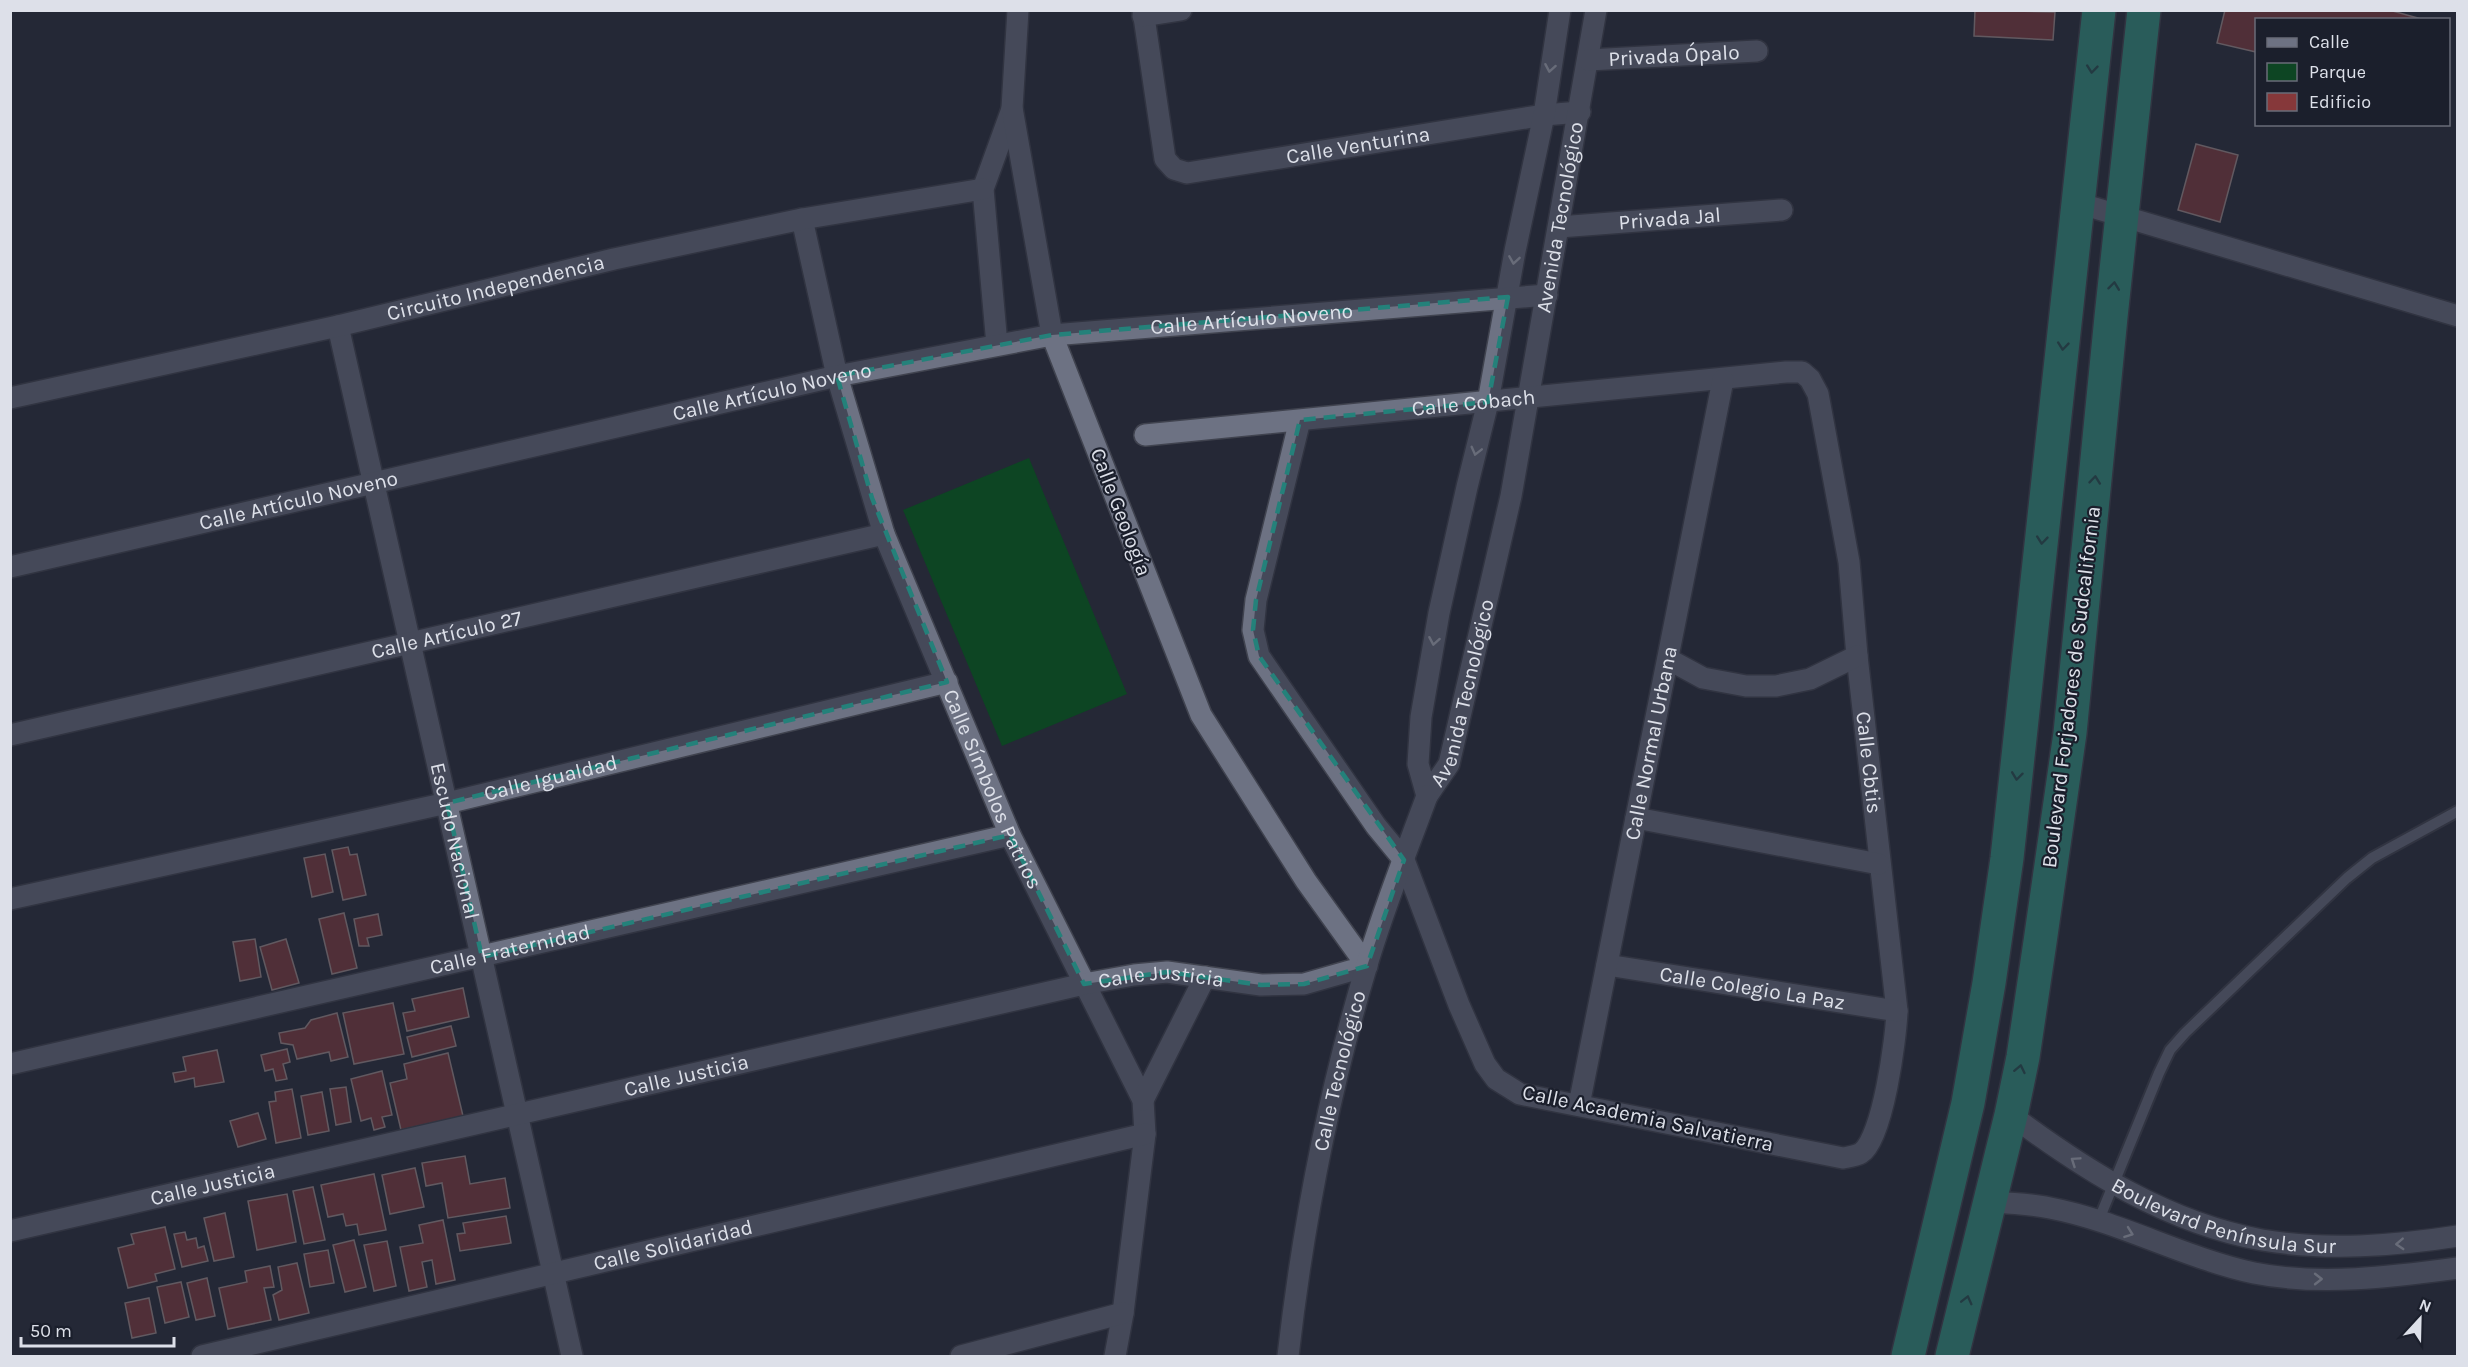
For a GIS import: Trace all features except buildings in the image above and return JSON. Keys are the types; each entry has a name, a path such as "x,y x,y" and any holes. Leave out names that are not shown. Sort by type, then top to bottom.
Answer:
{"highway":[{"name":"Boulevard Forjadores de Sudcalifornia","path":"1908,1356 1968,1103 1989,983 2007,858 2099,10"},
{"name":"Boulevard Forjadores de Sudcalifornia","path":"1952,1356 1991,1202 2025,1045 2070,733 2144,10"},
{"path":"2022,731 2070,733"}],"street":[{"name":"Calle Geología","path":"1018,10 1012,108 1052,335 1201,715 1306,881 1366,966"},
{"path":"1143,13 1181,10"},
{"name":"Avenida Tecnológico","path":"1427,796 1418,764 1421,717 1439,612 1488,402 1509,297 1515,251 1544,115 1560,10"},
{"name":"Avenida Tecnológico","path":"1427,796 1449,764 1510,496 1580,112 1596,10"},
{"name":"Calle Venturina","path":"1143,13 1165,159 1173,169 1187,173 1544,115 1580,112"},
{"name":"Privada Ópalo","path":"1588,60 1757,51"},
{"path":"997,345 983,189 1012,108"},
{"name":"Circuito Independencia","path":"10,398 338,326 614,259 802,219 983,189"},
{"path":"2078,203 2457,316"},
{"name":"Privada Jal","path":"1559,227 1782,210"},
{"name":"Calle Símbolos Patrios","path":"802,219 837,376 884,534 1010,835 1143,1100 1145,1134 1123,1313 1115,1356"},
{"name":"Calle Artículo Noveno","path":"10,567 837,376 1052,335 1547,295"},
{"name":"Escudo Nacional","path":"338,326 573,1356"},
{"name":"Calle Cobach","path":"1145,435 1802,372"},
{"name":"Calle Cbtis","path":"1802,372 1810,379 1818,394 1849,562 1857,656 1897,1011 1896,1035 1879,1122 1869,1144 1861,1154"},
{"name":"Calle Normal Urbana","path":"1580,1105 1723,380"},
{"name":"Calle Academia Salvatierra","path":"1300,420 1256,600 1254,642 1258,656 1363,807 1404,860 1459,1005 1485,1064 1496,1079 1520,1094 1843,1158 1861,1154"},
{"name":"Calle Artículo 27","path":"10,735 884,534"},
{"path":"1668,659 1703,678 1727,684 1776,686 1810,679 1857,656"},
{"name":"Calle Igualdad","path":"10,899 447,803 947,682"},
{"name":"Calle Tecnológico","path":"1288,1356 1299,1260 1344,1050 1366,966 1427,796"},
{"path":"1636,818 1880,864"},
{"name":"Calle Fraternidad","path":"10,1064 1010,835"},
{"name":"Calle Colegio La Paz","path":"1607,965 1897,1011"},
{"name":"Calle Justicia","path":"10,1231 1084,984 1167,972 1261,985 1304,984 1366,966"},
{"path":"1143,1100 1205,977"},
{"name":"Boulevard Península Sur","path":"2011,1115 2114,1185 2180,1217 2262,1240 2354,1246 2427,1241 2457,1236"},
{"name":"Calle Solidaridad","path":"202,1356 554,1275 1145,1134"},
{"name":"Boulevard Península Sur","path":"1991,1202 2051,1208 2098,1222 2178,1251 2254,1273 2303,1279 2343,1279 2457,1268"},
{"path":"2427,1241 2432,1271"},
{"path":"961,1356 1123,1313"}],"lane":[{"path":"2098,1222 2170,1050 2347,878 2372,858 2457,811"}],"highlighted area":[{"path":"1508,297 1488,402 1300,420 1256,600 1253,630 1259,656 1404,860 1367,966 1304,984 1261,985 1167,972 1084,984 1010,835 482,957 447,803 947,682 872,498 837,376 1052,335"}],"green space":[{"path":"1029,458 1127,694 1002,746 903,510"}]}
